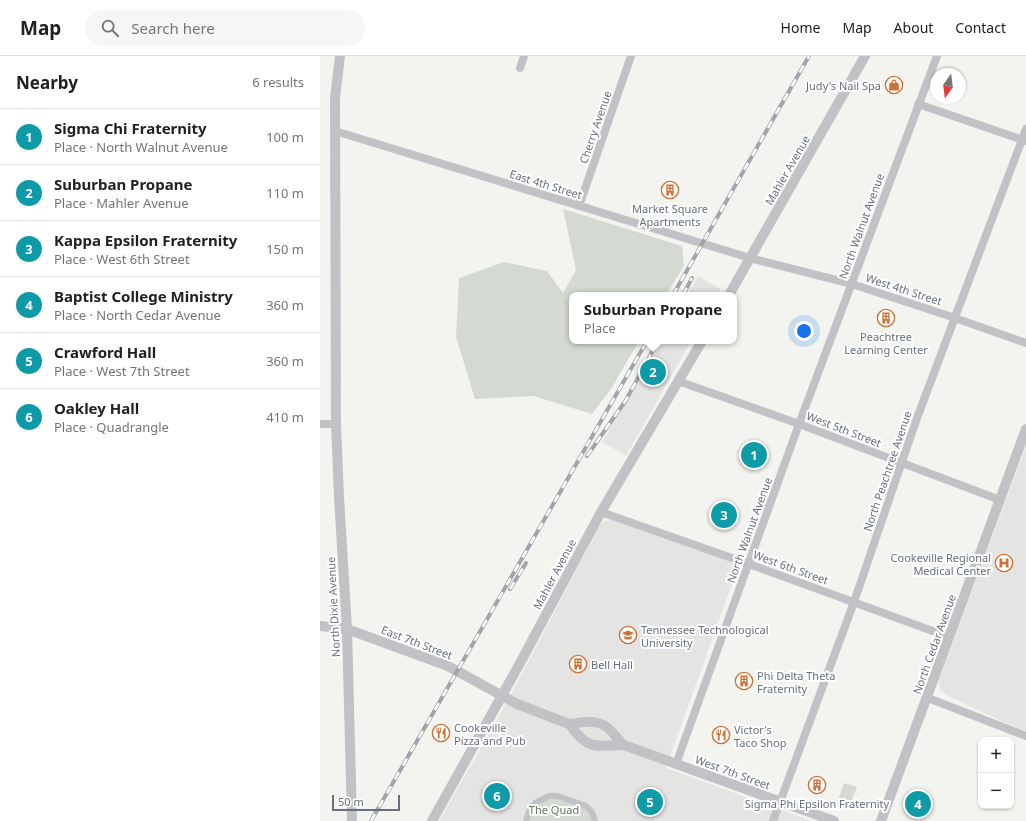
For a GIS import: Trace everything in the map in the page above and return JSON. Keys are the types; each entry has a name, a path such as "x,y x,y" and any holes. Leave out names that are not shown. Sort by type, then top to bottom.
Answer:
{"street":[{"name":"North Dixie Avenue","path":"340,56 336,85 335,131 336,424 347,629 352,821"},
{"path":"520,68 524,56"},
{"name":"Cherry Avenue","path":"579,206 631,56"},
{"name":"Mahler Avenue","path":"731,292 865,56"},
{"name":"North Walnut Avenue","path":"676,764 799,424 937,56"},
{"path":"918,104 1024,140"},
{"name":"North Peachtree Avenue","path":"773,821 854,602 917,418 1024,140 1026,129"},
{"name":"East 4th Street","path":"335,131 750,258"},
{"name":"West 4th Street","path":"750,258 852,284 1026,343"},
{"name":"Mahler Avenue","path":"432,821 601,512 700,344"},
{"name":"West 5th Street","path":"678,381 799,424 1000,500"},
{"path":"320,424 336,424"},
{"name":"North Cedar Avenue","path":"882,821 1026,429"},
{"name":"West 6th Street","path":"601,512 949,637"},
{"name":"East 7th Street","path":"320,626 347,629 448,666 501,696"},
{"name":"West 7th Street","path":"501,696 517,704 569,724 587,721 604,724 624,745"},
{"path":"928,698 1026,736"},
{"name":"West 7th Street","path":"569,724 576,734 589,744 597,747 624,745 834,821"},
{"path":"526,821 530,809 535,803 549,796 558,796 586,806 592,812 595,821"}],"shaded area":[{"path":"698,276 721,289 719,292 689,292"},
{"path":"659,344 689,344 626,456 602,442"},
{"name":"Cookeville Regional Medical Center","path":"1026,446 1026,731 948,696 940,690 939,680"},
{"name":"Tennessee Technological University","path":"611,520 739,564 666,768 812,821 439,821 506,704 600,525 605,521"}],"green space":[{"path":"563,209 682,246 684,266 668,292 569,292 569,344 637,344 611,389 592,414 533,396 475,399 456,337 459,278 504,262 547,271 563,293 576,270"},
{"path":"844,783 857,787 848,810 836,806"},
{"name":"The Quad","path":"549,796 586,806 595,821 526,821 530,809"}],"railway":[{"path":"675,292 809,56"},
{"path":"685,292 692,278"},
{"path":"371,821 645,344"},
{"path":"587,456 626,400 656,344"},
{"path":"510,589 526,563"}],"place":[{"name":"Judy's Nail Spa","path":"894,85"},
{"name":"Market Square Apartments","path":"670,190"},
{"name":"Peachtree Learning Center","path":"886,318"},
{"name":"Suburban Propane","path":"653,372"},
{"name":"Sigma Chi Fraternity","path":"754,455"},
{"name":"Kappa Epsilon Fraternity","path":"724,515"},
{"name":"Cookeville Regional Medical Center","path":"1004,563"},
{"name":"Tennessee Technological University","path":"628,635"},
{"name":"Bell Hall","path":"578,664"},
{"name":"Phi Delta Theta Fraternity","path":"744,681"},
{"name":"Cookeville Pizza and Pub","path":"441,733"},
{"name":"Victor's Taco Shop","path":"721,735"},
{"name":"Sigma Phi Epsilon Fraternity","path":"817,785"},
{"name":"Oakley Hall","path":"497,796"},
{"name":"Crawford Hall","path":"650,802"},
{"name":"Baptist College Ministry","path":"918,804"}]}
